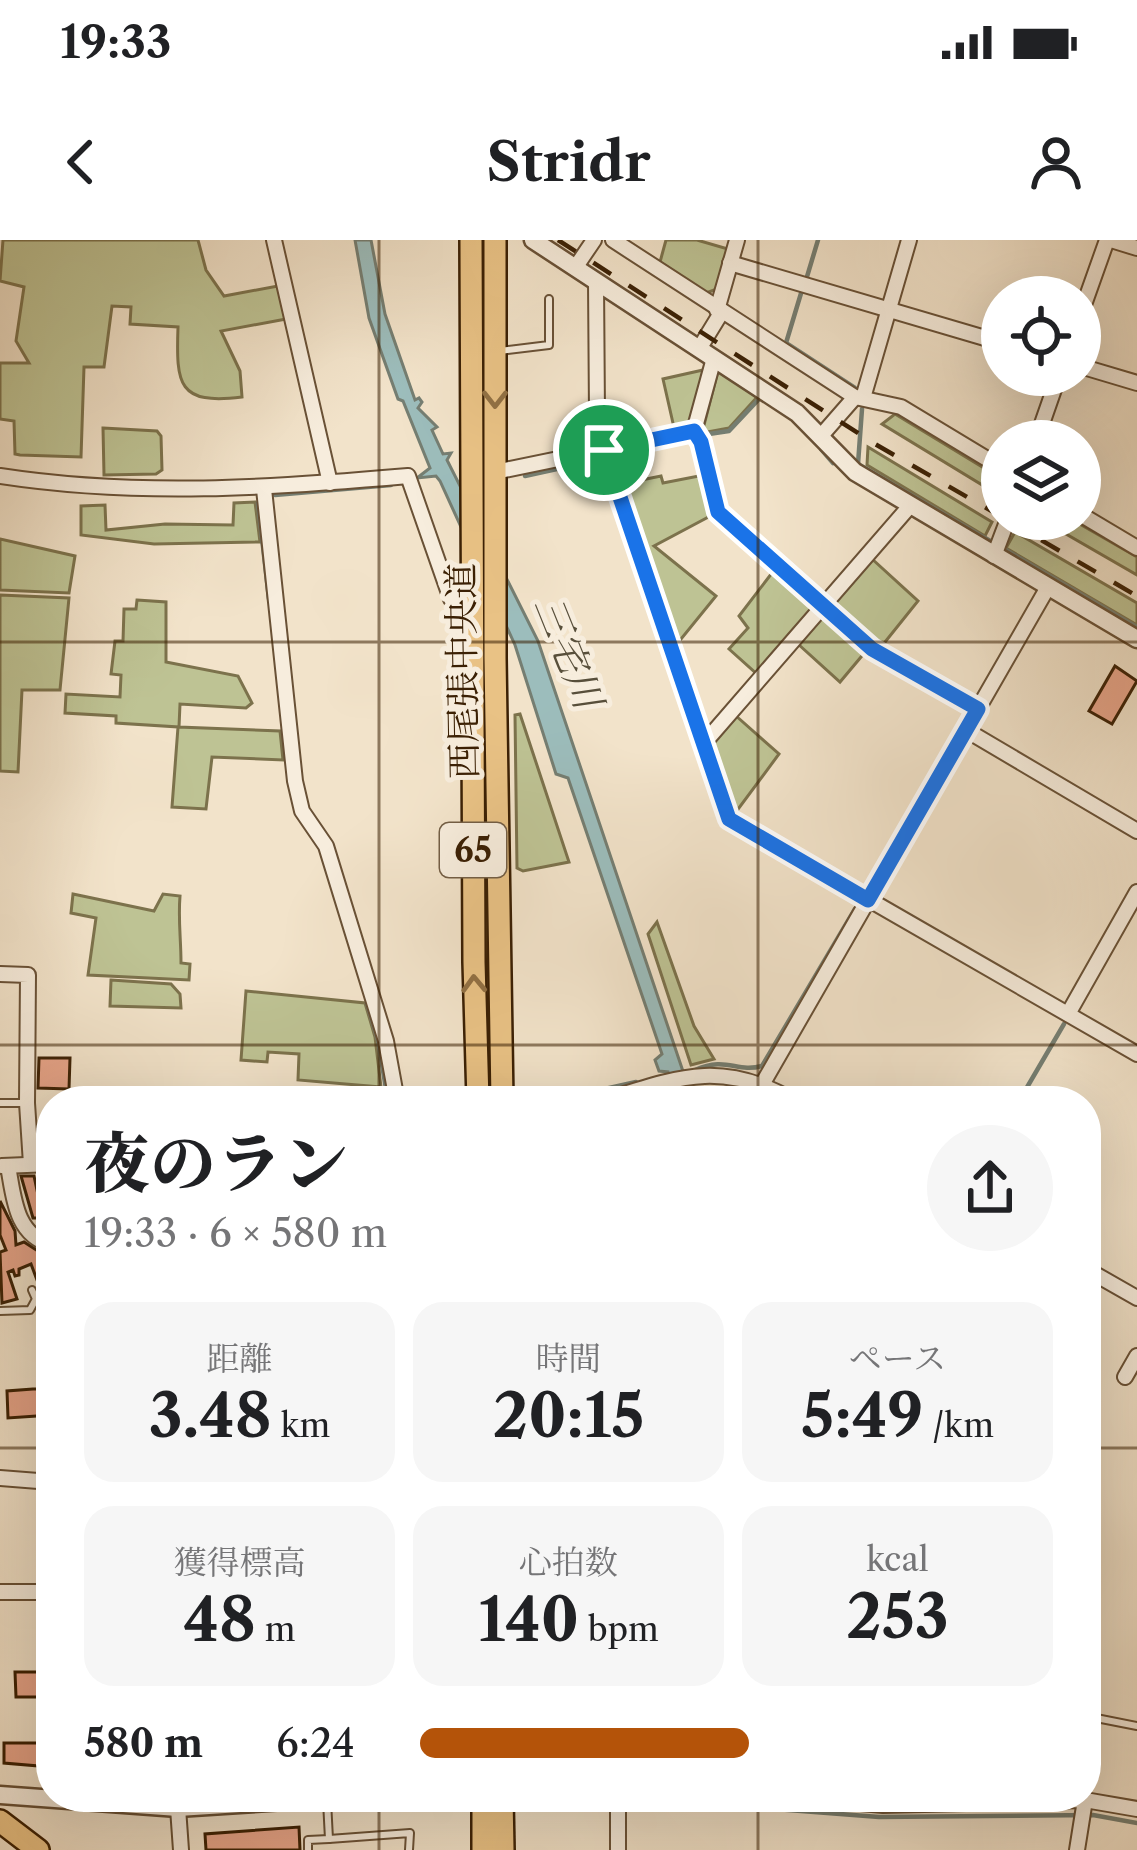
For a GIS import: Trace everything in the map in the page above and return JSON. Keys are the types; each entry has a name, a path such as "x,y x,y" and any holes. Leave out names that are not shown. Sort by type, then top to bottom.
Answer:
{"main road":[{"name":"西尾張中央道","path":"471,240 478,1086"},
{"name":"西尾張中央道","path":"495,240 502,1086"},
{"path":"483,1812 483,1850"},
{"path":"502,1812 503,1850"},
{"path":"0,1821 38,1850"}],"street":[{"path":"274,240 330,483"},
{"path":"533,240 796,413 855,472 1137,639"},
{"path":"575,268 594,240"},
{"path":"614,240 859,398 901,407 981,455"},
{"path":"737,240 706,354 694,431 718,512 872,649 978,709"},
{"path":"820,437 859,398 910,240"},
{"path":"1095,276 1109,240 1137,248"},
{"path":"730,263 981,337"},
{"path":"596,282 597,414 604,450 729,819 1137,1054"},
{"path":"1101,372 1137,383"},
{"path":"495,472 694,431"},
{"path":"0,476 78,488 264,489 408,476 451,599 472,607"},
{"path":"264,489 295,781 302,811 326,846 380,1020 394,1086"},
{"path":"705,742 910,506"},
{"path":"1101,527 1137,548"},
{"path":"994,556 1000,540"},
{"path":"763,1083 1048,587"},
{"path":"966,730 1137,831"},
{"path":"1068,1014 1137,892"},
{"path":"0,974 28,975 27,1103 32,1165"},
{"path":"649,1086 688,1076 720,1075 768,1086"},
{"path":"36,1165 4,1166 18,1215 36,1237"},
{"path":"1101,1278 1137,1298"},
{"path":"1125,1377 1137,1357"},
{"path":"0,1478 36,1481"},
{"path":"0,1592 36,1592"},
{"path":"0,1795 36,1797"},
{"path":"1101,1810 1137,1809"},
{"path":"182,1850 188,1812"},
{"path":"618,1812 618,1850"},
{"path":"1077,1850 1084,1812"}],"lane":[{"path":"495,352 549,345 549,299"},
{"path":"0,1103 27,1103"},
{"path":"0,1311 30,1310 36,1299 32,1290"},
{"path":"1101,1719 1137,1726"},
{"path":"328,1812 329,1838"},
{"path":"308,1850 308,1840 410,1833 409,1850"},
{"path":"346,1837 346,1850"}],"green space":[{"path":"3,240 198,240 206,270 224,296 278,286 286,319 221,331 240,371 242,397 205,398 193,394 180,377 178,327 130,324 131,307 112,306 104,367 84,367 81,457 15,454 14,421 0,419 0,363 29,363 16,341 24,287 0,281"},
{"path":"666,240 697,240 728,249 717,289 706,293 660,262"},
{"path":"703,370 694,418 675,432 663,379"},
{"path":"718,371 759,395 729,428 702,433"},
{"path":"895,414 981,466 981,484 882,424"},
{"path":"103,428 157,431 162,470 104,475"},
{"path":"868,447 981,515 981,534 867,465"},
{"path":"704,475 714,514 654,546 716,596 677,644 622,484 661,476 663,483"},
{"path":"255,502 260,542 154,544 81,535 81,506 105,505 106,530 165,524 233,525 234,503"},
{"path":"1101,536 1137,557 1137,575 1076,540 1101,540"},
{"path":"0,539 75,556 69,593 0,590"},
{"path":"1010,540 1029,540 1137,603 1137,625 1006,548"},
{"path":"871,558 918,601 881,647 836,609 836,599"},
{"path":"775,569 814,603 814,609 757,674 729,649 748,628 739,616"},
{"path":"0,595 69,598 60,690 22,690 18,772 0,771"},
{"path":"137,600 166,602 166,662 238,676 252,703 246,708 180,704 179,727 280,731 283,760 212,757 206,809 172,807 178,727 116,723 116,716 65,713 66,694 120,697 121,675 111,674 115,641 123,641 124,609 136,609"},
{"path":"822,617 830,617 866,651 840,682 798,644"},
{"path":"520,714 569,862 523,871 517,868 515,715"},
{"path":"735,715 779,754 733,816 712,749"},
{"path":"73,894 154,911 163,894 180,896 181,963 190,964 189,980 88,975 96,918 71,913"},
{"path":"657,922 694,1026 714,1059 691,1065 648,934"},
{"path":"111,980 171,984 180,994 181,1008 110,1006"},
{"path":"246,991 365,1003 381,1086 298,1080 299,1054 268,1052 267,1062 241,1060"}],"water":[{"path":"355,240 371,240 385,314 415,400 422,402 418,408 437,427 432,430 443,454 451,453 447,460 538,641 688,1086 672,1086 668,1072 659,1071 655,1060 662,1054 568,778 556,774 515,645 440,481 436,476 417,478 430,468 403,401 398,399 369,318"}],"building":[{"path":"1115,666 1137,681 1112,724 1089,711"},
{"path":"39,1058 70,1058 69,1086 38,1086"},
{"path":"21,1176 34,1176 33,1218"},
{"path":"0,1201 15,1231 16,1245 24,1242 36,1250 36,1277 31,1264 19,1269 19,1275 8,1272 17,1299 2,1303 0,1252 6,1250 0,1235"},
{"path":"36,1390 36,1416 8,1418 7,1391"},
{"path":"15,1672 36,1672 36,1697 16,1697"},
{"path":"4,1743 36,1743 36,1766 4,1763"},
{"path":"299,1827 300,1850 206,1850 205,1834"}],"waterway":[{"path":"806,280 818,240"},
{"path":"802,290 786,343 855,388"},
{"path":"709,434 729,431 763,399"},
{"path":"862,409 858,464 992,542"},
{"path":"620,455 678,441"},
{"path":"821,449 833,463"},
{"path":"525,476 598,460"},
{"path":"275,495 391,485"},
{"path":"258,503 269,599"},
{"path":"1006,550 1137,627"},
{"path":"695,1070 715,1064 762,1066 855,909"},
{"path":"367,1003 386,1086"},
{"path":"1028,1086 1064,1024"},
{"path":"618,1086 636,1082"},
{"path":"815,1812 879,1817 1093,1815 1137,1823"}],"railway":[{"path":"558,240 875,444 981,505"},
{"path":"1041,540 1137,596"}],"route":[{"path":"694,431 718,512 872,649 978,709 868,900 729,819 604,450 694,431"}],"water label":[{"name":"三宅川","path":"569,652"}]}
